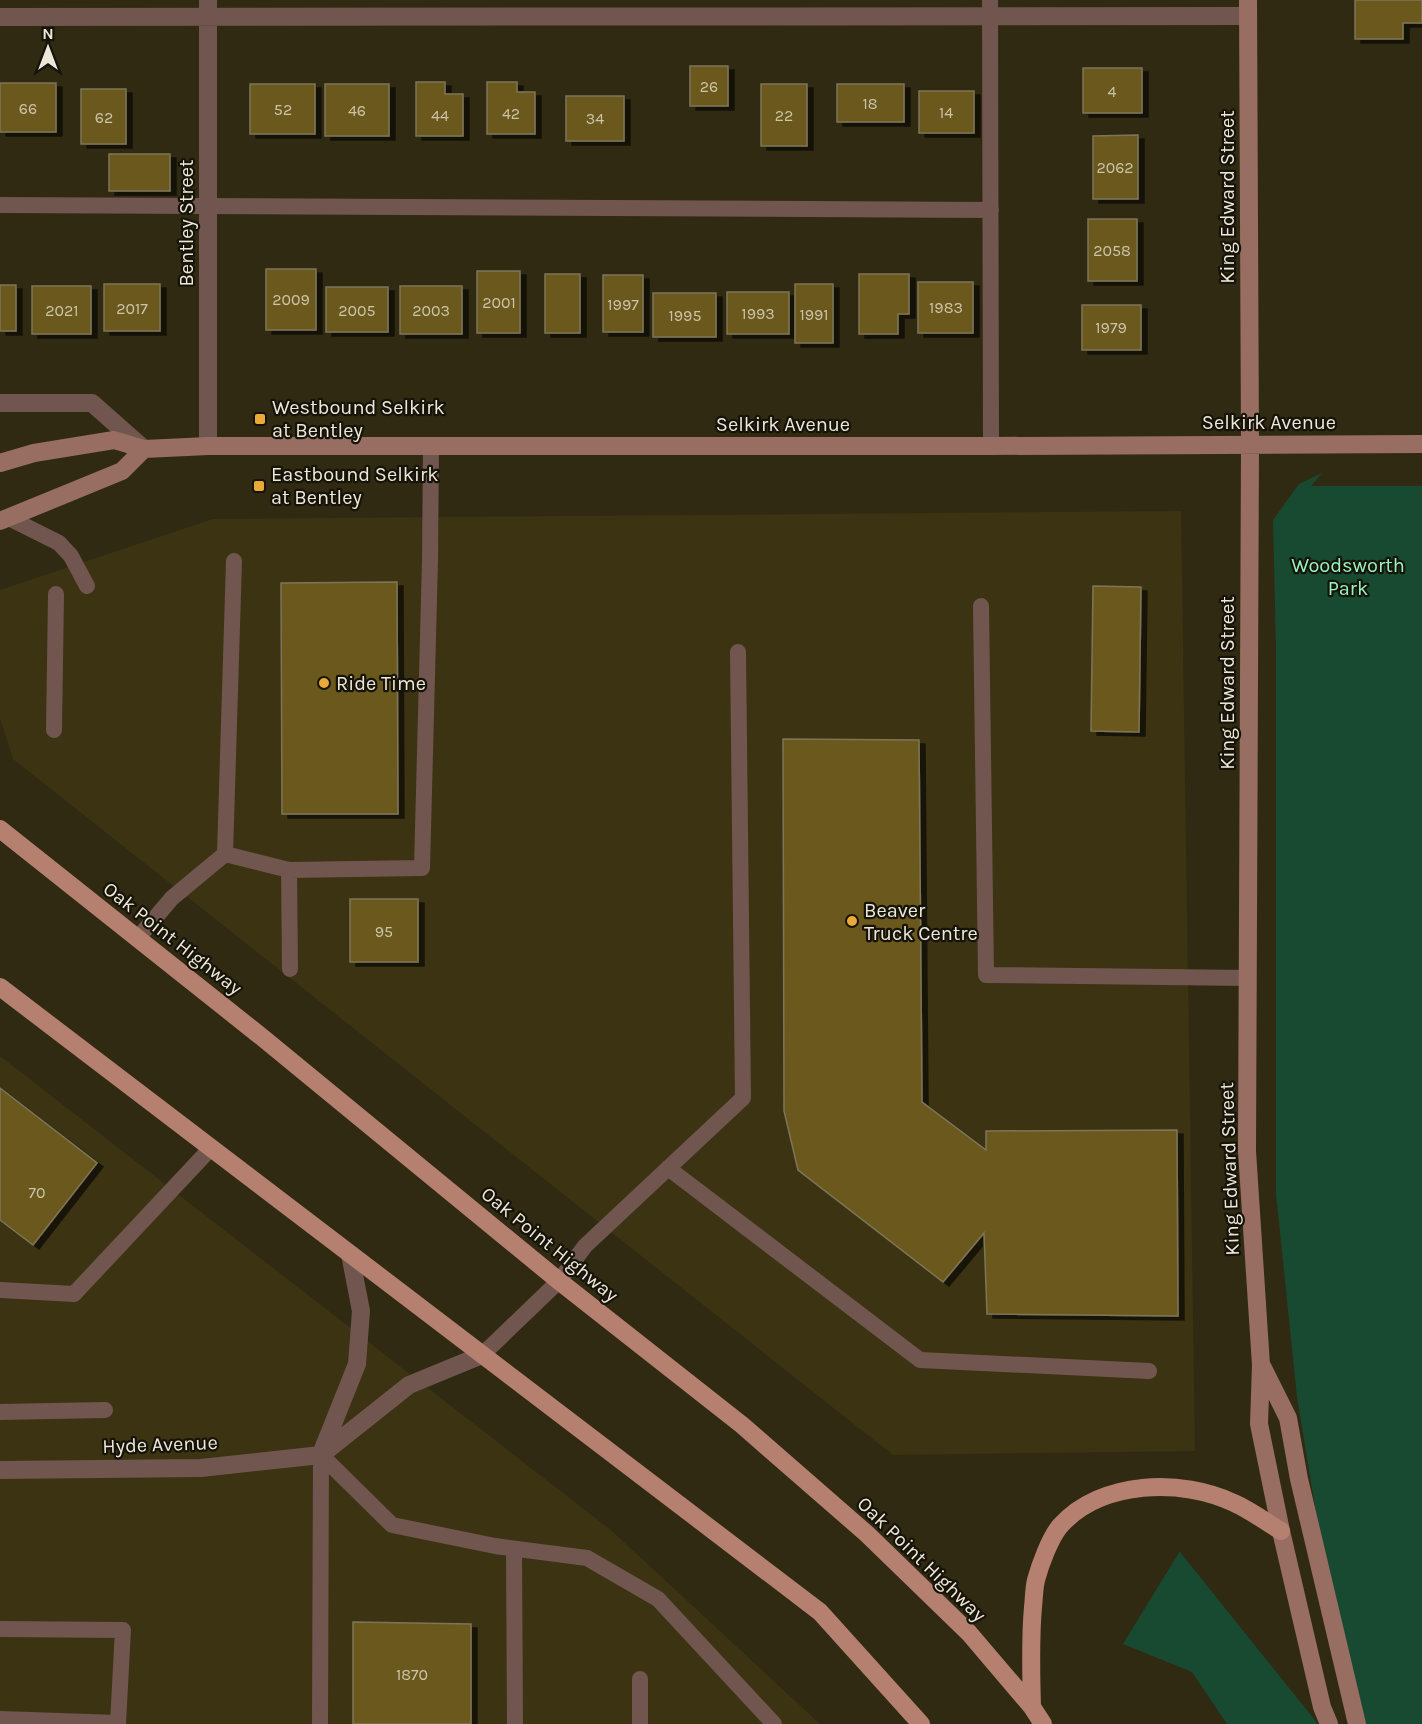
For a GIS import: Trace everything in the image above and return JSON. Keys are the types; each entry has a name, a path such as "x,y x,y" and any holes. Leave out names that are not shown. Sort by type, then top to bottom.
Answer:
{"main road":[{"name":"Oak Point Highway","path":"0,829 742,1425 867,1534 969,1633 1032,1707 1043,1724"},
{"path":"0,987 820,1612 921,1724"},
{"path":"1032,1707 1031,1634 1035,1581 1045,1555 1060,1527 1077,1512 1098,1499 1135,1488 1166,1486 1197,1491 1234,1503 1281,1531"}],"street":[{"path":"0,17 208,8 1248,8"},
{"name":"Bentley Street","path":"208,8 208,446"},
{"name":"King Edward Street","path":"1248,8 1250,445 1247,1151 1262,1365 1259,1424 1322,1707 1329,1724"},
{"path":"0,403 92,403 144,449 122,471 5,519"},
{"name":"Selkirk Avenue","path":"0,463 34,453 114,440 144,449 208,446 1422,444"},
{"path":"321,1455 357,1364 362,1311 350,1254"},
{"path":"321,1455 408,1385 482,1355"},
{"name":"King Edward Street","path":"1262,1365 1288,1419 1299,1479 1357,1724"},
{"name":"Hyde Avenue","path":"0,1470 201,1468 321,1455"}],"lane":[{"path":"990,8 991,446"},
{"path":"0,206 991,210"},
{"path":"225,854 289,870 422,868 431,446"},
{"path":"5,519 59,543 71,556 87,586"},
{"path":"137,939 172,898 225,854 234,561"},
{"path":"54,730 56,594"},
{"path":"981,606 986,975 1248,978"},
{"path":"482,1355 560,1281 585,1246 743,1098 738,652"},
{"path":"289,870 290,969"},
{"path":"0,1290 74,1294 210,1148"},
{"path":"668,1168 920,1360 1149,1371"},
{"path":"0,1412 105,1410"},
{"path":"321,1455 392,1525 514,1549 587,1558 658,1599 774,1724"},
{"path":"320,1724 321,1455"},
{"path":"514,1549 515,1724"},
{"path":"0,1629 123,1630 118,1723 0,1719"},
{"path":"640,1679 640,1724"}],"shaded area":[{"path":"1181,511 1195,1451 893,1455 13,759 0,718 0,590 213,519"},
{"path":"0,1056 612,1531 820,1724 0,1724"}],"green space":[{"name":"Woodsworth Park","path":"1322,473 1311,486 1422,486 1422,1724 1351,1724 1297,1397 1276,1193 1276,647 1273,520 1299,484"},
{"path":"1180,1551 1318,1724 1227,1724 1192,1672 1123,1644"}],"building":[{"path":"1355,0 1422,0 1422,23 1403,23 1403,39 1355,39"},
{"path":"690,66 728,66 728,106 690,106"},
{"path":"1083,68 1142,68 1142,113 1083,113"},
{"path":"416,82 445,82 445,94 463,94 463,136 416,136"},
{"path":"487,82 517,82 517,92 535,92 535,134 487,134"},
{"path":"0,83 56,83 56,132 0,132"},
{"path":"250,84 315,84 315,134 250,134"},
{"path":"325,84 389,84 389,136 325,136"},
{"path":"761,84 807,84 807,146 761,146"},
{"path":"837,84 904,84 904,122 837,122"},
{"path":"81,89 126,89 126,144 81,144"},
{"path":"919,91 974,91 974,133 919,133"},
{"path":"566,96 624,96 624,141 566,141"},
{"path":"1138,135 1138,199 1093,199 1093,136"},
{"path":"109,154 170,154 170,191 109,191"},
{"path":"1088,219 1137,219 1137,281 1088,281"},
{"path":"266,269 316,269 316,330 266,330"},
{"path":"477,271 520,271 520,333 477,333"},
{"path":"545,274 580,274 580,333 545,333"},
{"path":"859,274 909,274 909,314 898,314 898,334 859,334"},
{"path":"603,275 643,275 643,332 603,332"},
{"path":"918,282 973,282 973,333 918,333"},
{"path":"104,284 160,284 160,331 104,331"},
{"path":"795,284 833,284 833,343 795,343"},
{"path":"0,285 16,285 16,331 0,331"},
{"path":"32,286 91,286 91,334 32,334"},
{"path":"400,286 462,286 462,334 400,334"},
{"path":"326,287 388,287 388,332 326,332"},
{"path":"727,292 789,292 789,334 727,334"},
{"path":"653,293 716,293 716,337 653,337"},
{"path":"1082,305 1141,305 1141,350 1082,350"},
{"path":"397,582 398,814 282,814 281,583"},
{"path":"1093,586 1141,587 1139,732 1091,731"},
{"name":"Beaver Truck Centre","path":"783,739 919,740 922,1102 986,1150 986,1131 1177,1130 1178,1316 987,1314 984,1233 943,1282 798,1170 784,1111"},
{"path":"350,899 418,899 418,962 350,962"},
{"path":"0,1088 97,1163 33,1245 0,1220"},
{"path":"353,1622 471,1624 471,1724 353,1724"}],"place":[{"name":"Westbound Selkirk at Bentley","path":"260,419"},
{"name":"Eastbound Selkirk at Bentley","path":"259,486"},
{"name":"Ride Time","path":"324,683"},
{"name":"Beaver Truck Centre","path":"852,921"}]}
